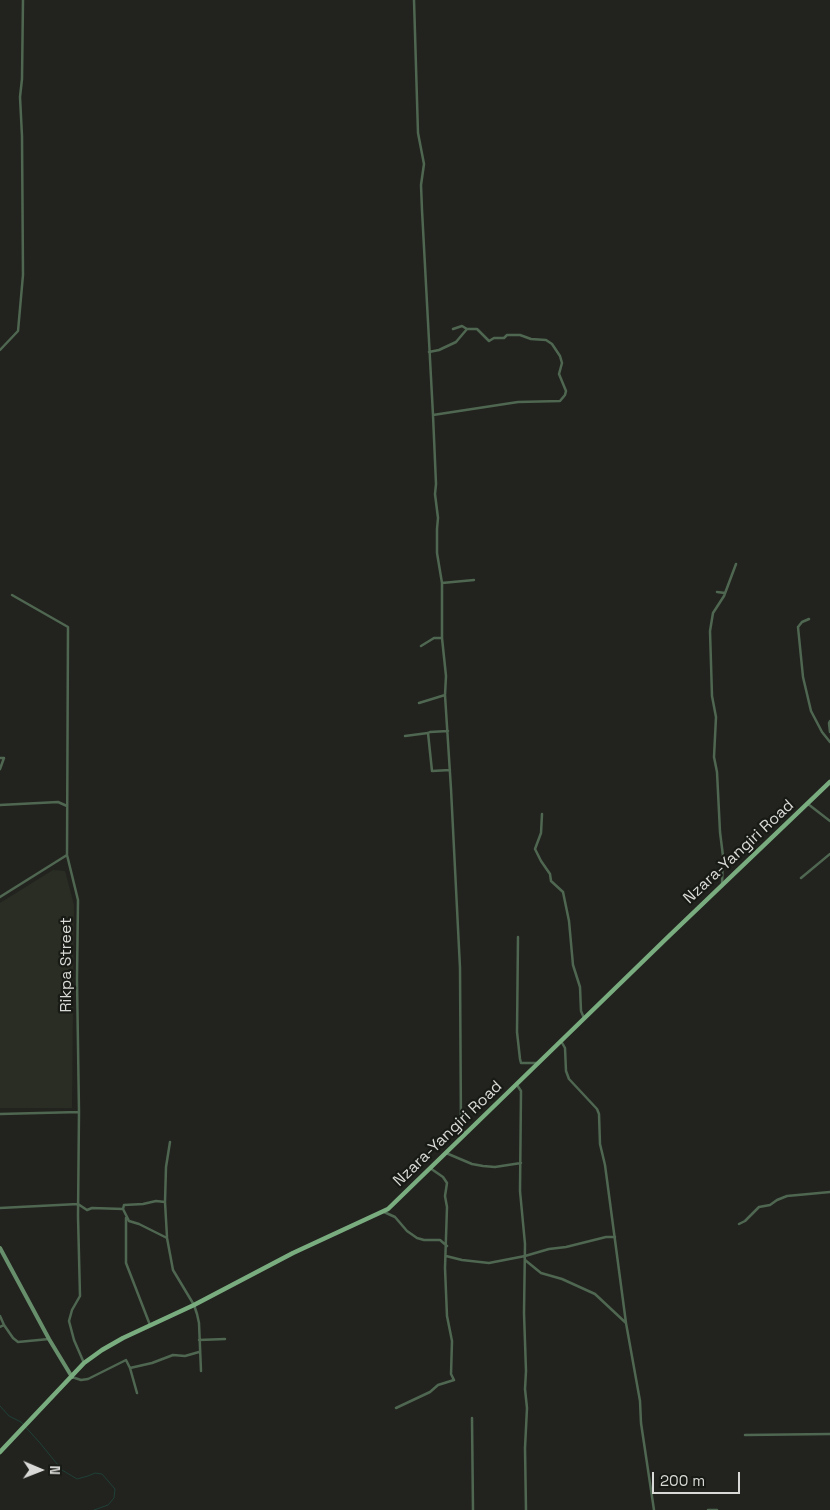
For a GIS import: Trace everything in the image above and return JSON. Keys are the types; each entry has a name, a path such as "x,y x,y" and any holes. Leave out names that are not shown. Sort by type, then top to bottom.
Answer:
{"main road":[{"name":"Nzara-Yangiri Road","path":"0,1452 84,1363 102,1350 194,1305 293,1253 383,1212 830,782"}],"street":[{"path":"0,350 18,331 23,275 20,97 23,0"},
{"path":"414,0 418,133 424,164 421,185 436,484 434,494 438,518 436,529 437,553 442,583 442,638 446,676 445,694 460,968 461,1125 462,1132 466,1134"},
{"path":"432,415 518,402 560,401 566,391 559,374 562,363 560,356 552,344 546,340 531,339 520,335 507,335 504,338 494,338 489,341 477,329 467,329 462,326 453,329"},
{"path":"429,352 439,350 456,342 467,329"},
{"path":"722,886 723,856 717,772 714,757 716,717 712,696 710,631 714,613 726,593 736,564"},
{"path":"442,583 474,580"},
{"path":"716,592 726,593"},
{"name":"Rikpa Street","path":"12,595 68,628 67,855 78,900 77,979 80,1112 78,1204 80,1296 72,1310 69,1321 74,1340 84,1363"},
{"path":"809,619 802,622 798,627 803,677 811,711 822,732 830,742"},
{"path":"422,646 434,638 442,638"},
{"path":"419,703 445,694"},
{"path":"830,720 830,732"},
{"path":"405,736 448,731"},
{"path":"428,733 432,771 450,770"},
{"path":"0,758 4,758 0,769"},
{"path":"0,805 58,802 67,806"},
{"path":"808,804 830,821"},
{"path":"542,814 541,833 535,848 550,874 551,881 563,892 569,920 573,965 580,987 581,1011 585,1019"},
{"path":"801,878 830,854"},
{"path":"0,897 67,855"},
{"path":"518,937 517,1032 520,1059 521,1063 534,1062 538,1064"},
{"path":"561,1042 565,1048 566,1071 570,1079 597,1109 599,1114 600,1144 605,1165 626,1323 640,1401 641,1424 654,1510"},
{"path":"517,1084 521,1091 520,1191 525,1256 526,1510"},
{"path":"0,1114 80,1112"},
{"path":"170,1142 166,1167 165,1202 172,1270 194,1305 199,1323 201,1371"},
{"path":"446,1153 472,1164 483,1166 496,1167 521,1163"},
{"path":"396,1408 430,1392 438,1385 454,1380 451,1374 452,1341 447,1316 447,1183 443,1177 430,1168"},
{"path":"739,1224 745,1221 759,1207 770,1205 787,1196 830,1192"},
{"path":"0,1208 78,1204 87,1210 92,1208 123,1209 124,1206 156,1201 165,1202"},
{"path":"123,1209 129,1221 168,1238"},
{"path":"383,1212 395,1217 407,1231 418,1238 424,1240 447,1240"},
{"path":"126,1216 126,1263 150,1326"},
{"path":"446,1256 489,1263 614,1237"},
{"path":"440,1240 446,1246"},
{"path":"0,1248 49,1339 72,1377 80,1380 88,1378 124,1360 130,1368 137,1393"},
{"path":"525,1260 541,1273 562,1279 596,1294 626,1323"},
{"path":"0,1316 16,1342 49,1339"},
{"path":"0,1327 4,1325"},
{"path":"199,1340 225,1339"},
{"path":"130,1368 152,1363 173,1355 185,1356 200,1352"},
{"path":"472,1418 474,1510"},
{"path":"746,1435 830,1434"},
{"path":"708,1510 718,1510"}],"shaded area":[{"path":"53,870 65,871 74,905 72,1108 0,1108 0,903"}],"waterway":[{"path":"0,1406 9,1416 21,1422 62,1470 77,1479 95,1473 102,1474 115,1489 114,1498 108,1505 94,1510"}]}
